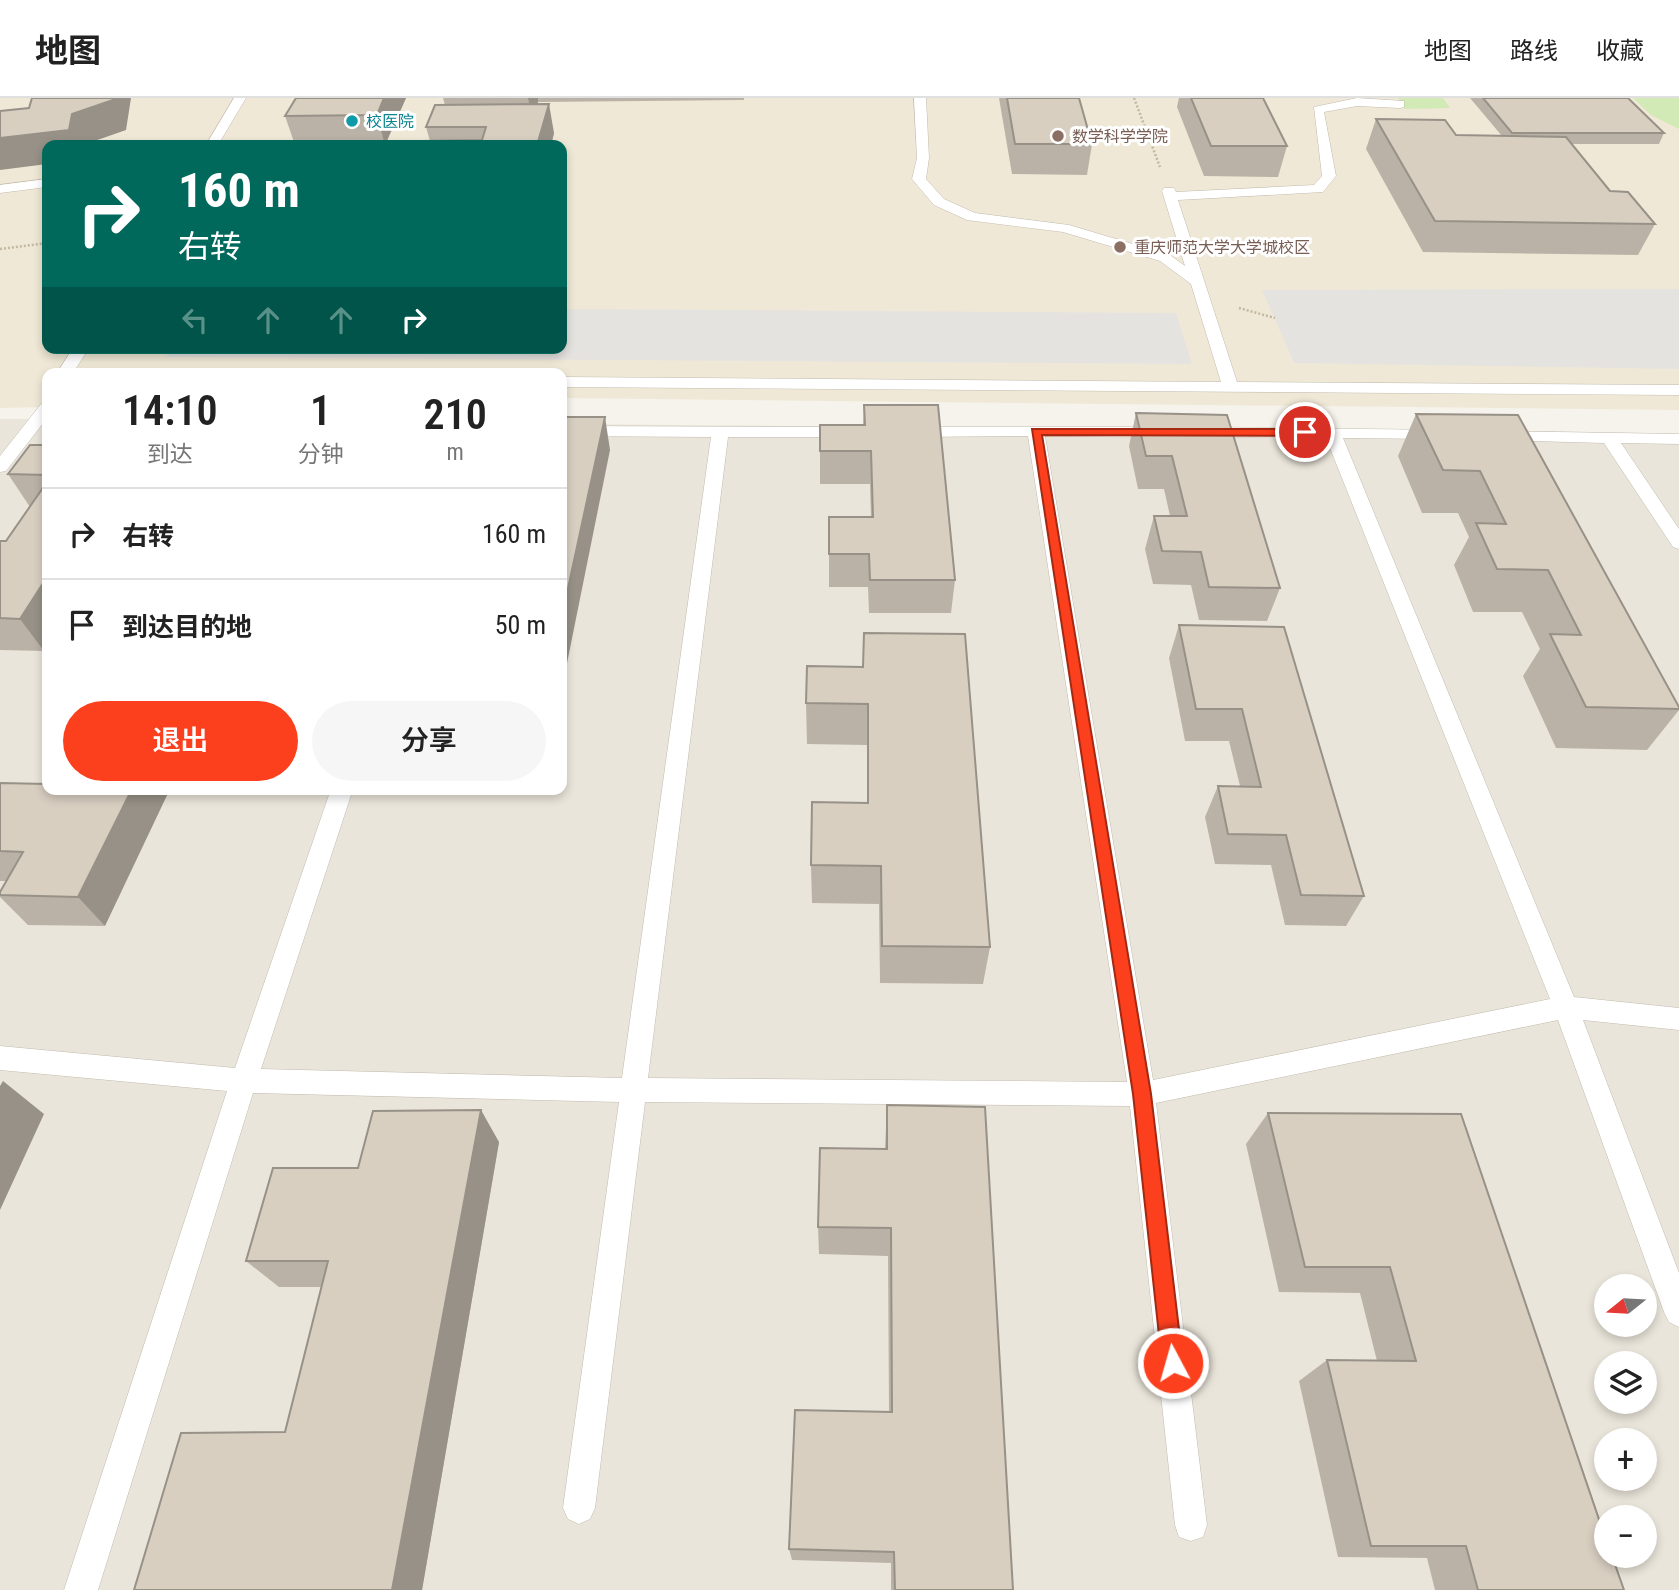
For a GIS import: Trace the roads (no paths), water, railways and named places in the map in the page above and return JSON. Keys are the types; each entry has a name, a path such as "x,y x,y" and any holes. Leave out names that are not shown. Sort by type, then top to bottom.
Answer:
{"lane":[{"path":"215,140 240,98"},
{"path":"920,98 923,158 919,179 939,202 972,217 1064,228 1165,258 1197,282"},
{"path":"1230,386 1170,193 1318,189 1329,176 1316,104 1400,104"},
{"path":"0,189 42,184"},
{"path":"567,382 1679,390"},
{"path":"0,467 42,413"},
{"path":"567,431 1332,432 1457,435"},
{"path":"1036,431 1142,1094 1191,1525"},
{"path":"1332,432 1566,1007 1679,1312"},
{"path":"579,1508 720,433"},
{"path":"1484,435 1679,439"},
{"path":"1609,438 1679,543"},
{"path":"81,1590 244,1080 340,795"},
{"path":"0,1058 244,1080 633,1090 1142,1094 1566,1007 1679,1019"}],"place":[{"name":"校医院","path":"352,121"},
{"name":"数学科学学院","path":"1058,136"},
{"name":"重庆师范大学大学城校区","path":"1120,247"}]}
